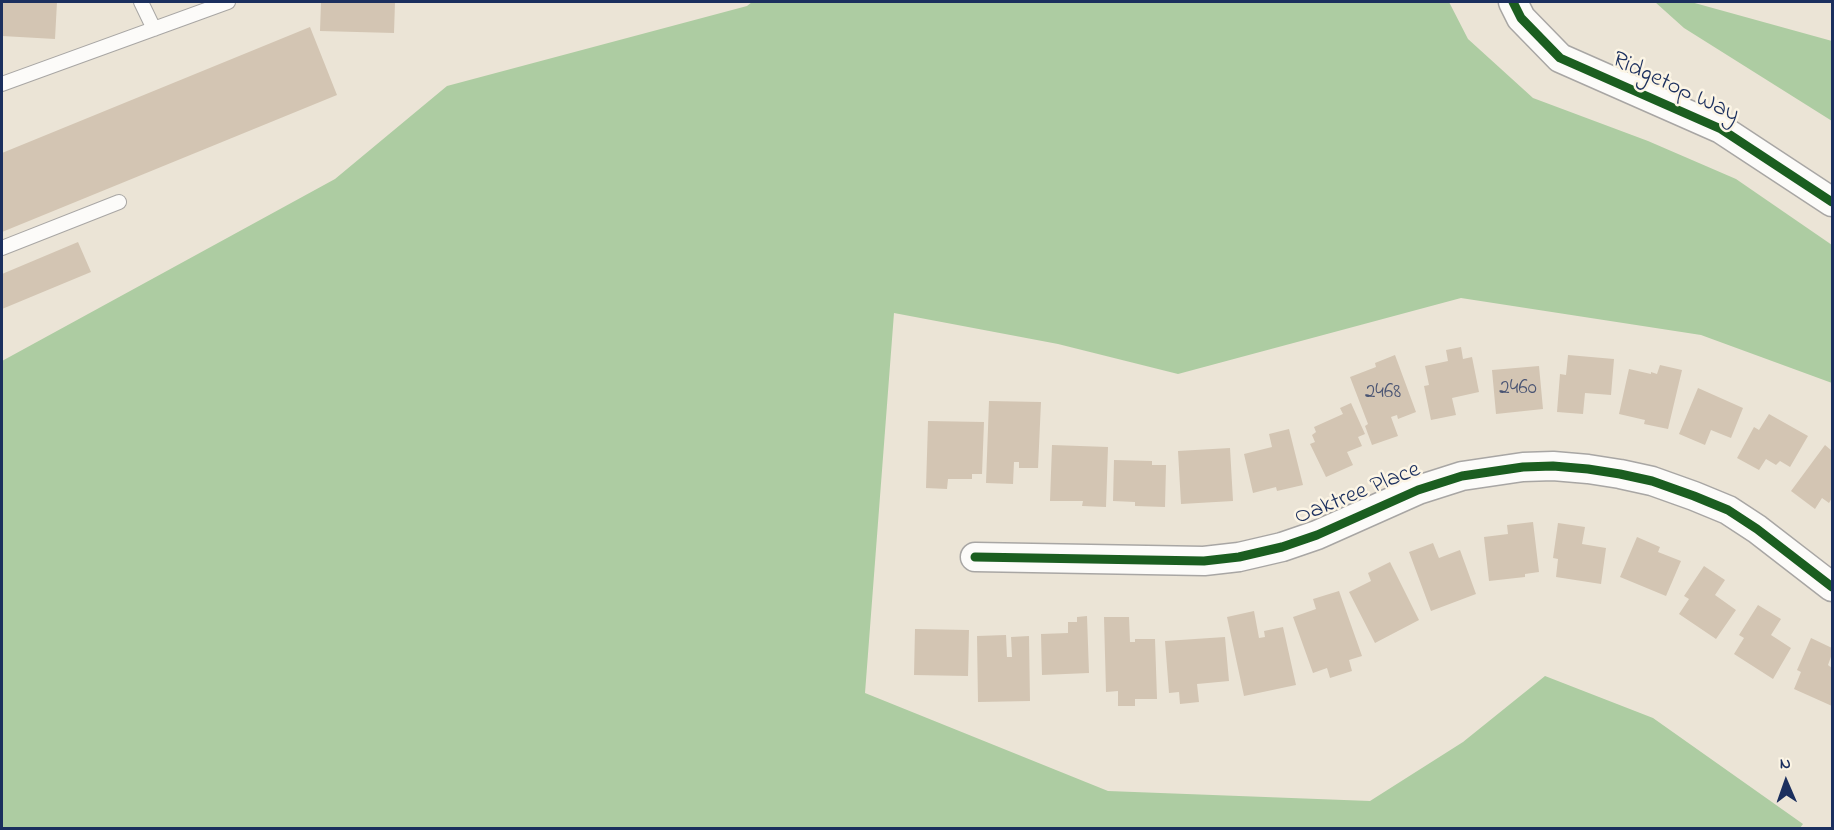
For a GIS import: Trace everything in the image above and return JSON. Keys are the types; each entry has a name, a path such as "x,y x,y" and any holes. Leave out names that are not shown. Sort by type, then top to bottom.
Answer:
{"street":[{"name":"Ridgetop Way","path":"1514,2 1521,18 1560,58 1721,129 1833,202"},
{"name":"Oaktree Place","path":"975,557 1204,561 1239,557 1282,547 1317,535 1418,490 1462,476 1523,467 1553,466 1588,469 1652,481 1728,510 1757,528 1833,587"}],"lane":[{"path":"141,2 154,29"},
{"path":"2,84 228,2"},
{"path":"2,248 119,202"}],"green space":[{"path":"752,2 1449,2 1468,39 1533,98 1648,141 1736,179 1832,245 1832,383 1701,335 1461,298 1178,374 1058,344 894,313 865,693 1108,791 1370,801 1463,742 1545,676 1653,718 1803,824 1800,828 2,828 2,361 335,179 447,86 747,6"},
{"path":"1655,2 1691,2 1832,41 1832,121 1684,28"}],"building":[{"path":"2,2 57,2 55,39 2,36"},
{"path":"321,2 395,2 394,33 320,31"},
{"path":"310,27 337,95 2,232 2,153"},
{"path":"78,242 91,272 2,309 2,274"},
{"path":"1461,347 1463,359 1472,357 1479,392 1452,398 1456,415 1431,420 1424,386 1429,385 1425,366 1448,361 1446,350"},
{"path":"1395,355 1416,412 1398,419 1397,415 1391,417 1398,436 1372,445 1365,426 1368,424 1350,377 1376,367 1375,363"},
{"path":"1568,355 1614,359 1611,395 1585,393 1583,414 1557,412 1560,374 1566,375"},
{"path":"1660,365 1682,370 1668,429 1644,424 1645,420 1619,414 1629,369 1657,374"},
{"path":"1539,366 1543,409 1496,414 1492,370"},
{"path":"1698,388 1743,408 1731,438 1711,430 1705,445 1679,434"},
{"path":"989,401 1041,402 1038,468 1019,468 1019,462 1014,462 1013,484 986,483"},
{"path":"1351,403 1365,434 1358,437 1362,446 1347,452 1353,465 1326,477 1310,444 1315,442 1312,435 1316,432 1314,427 1343,414 1340,408"},
{"path":"1769,414 1808,436 1790,467 1780,461 1776,465 1766,459 1759,470 1737,458 1754,427 1759,430"},
{"path":"928,421 984,422 982,474 972,474 972,479 948,479 947,489 926,488"},
{"path":"1289,429 1303,485 1277,491 1276,487 1253,493 1244,454 1272,447 1269,434"},
{"path":"1052,445 1108,447 1106,507 1082,506 1083,501 1050,501"},
{"path":"1825,445 1832,451 1832,498 1829,503 1822,498 1815,509 1791,491"},
{"path":"1230,448 1233,501 1181,504 1178,451"},
{"path":"1114,460 1152,461 1152,465 1166,465 1165,507 1135,506 1135,502 1113,501"},
{"path":"1533,522 1539,572 1525,574 1525,577 1489,581 1484,537 1508,534 1507,525"},
{"path":"1558,523 1585,527 1582,544 1606,548 1601,584 1556,577 1558,559 1553,558"},
{"path":"1637,537 1660,547 1658,552 1681,561 1666,596 1620,577"},
{"path":"1433,543 1439,558 1460,550 1476,594 1431,611 1409,552"},
{"path":"1390,562 1419,620 1375,643 1349,592 1371,581 1368,573"},
{"path":"1704,566 1725,580 1715,595 1736,610 1716,639 1679,614 1689,599 1684,596"},
{"path":"1339,591 1362,656 1349,660 1352,671 1330,678 1327,668 1313,673 1293,617 1316,609 1313,599"},
{"path":"1758,605 1781,619 1771,635 1791,648 1773,679 1734,654 1744,638 1739,635"},
{"path":"1254,611 1259,638 1265,637 1264,631 1283,627 1296,685 1244,696 1227,617"},
{"path":"1087,616 1089,673 1042,675 1041,634 1068,633 1068,622 1077,622 1077,617"},
{"path":"1104,617 1129,617 1130,642 1135,642 1135,639 1155,639 1157,699 1135,699 1135,706 1118,706 1118,691 1106,692"},
{"path":"915,629 969,630 968,676 914,675"},
{"path":"1006,635 1007,657 1012,657 1011,637 1029,636 1030,701 978,702 977,636"},
{"path":"1225,637 1229,681 1197,684 1199,702 1180,704 1179,692 1169,693 1165,641"},
{"path":"1811,638 1832,648 1828,665 1832,668 1832,706 1794,689 1801,672 1797,670"}],"cycle path":[{"path":"1513,2 1521,18 1560,58 1721,129 1832,202"},
{"path":"975,557 1204,561 1239,557 1282,547 1317,535 1418,490 1462,476 1523,467 1553,466 1588,469 1652,481 1728,510 1757,529 1832,587"}]}
